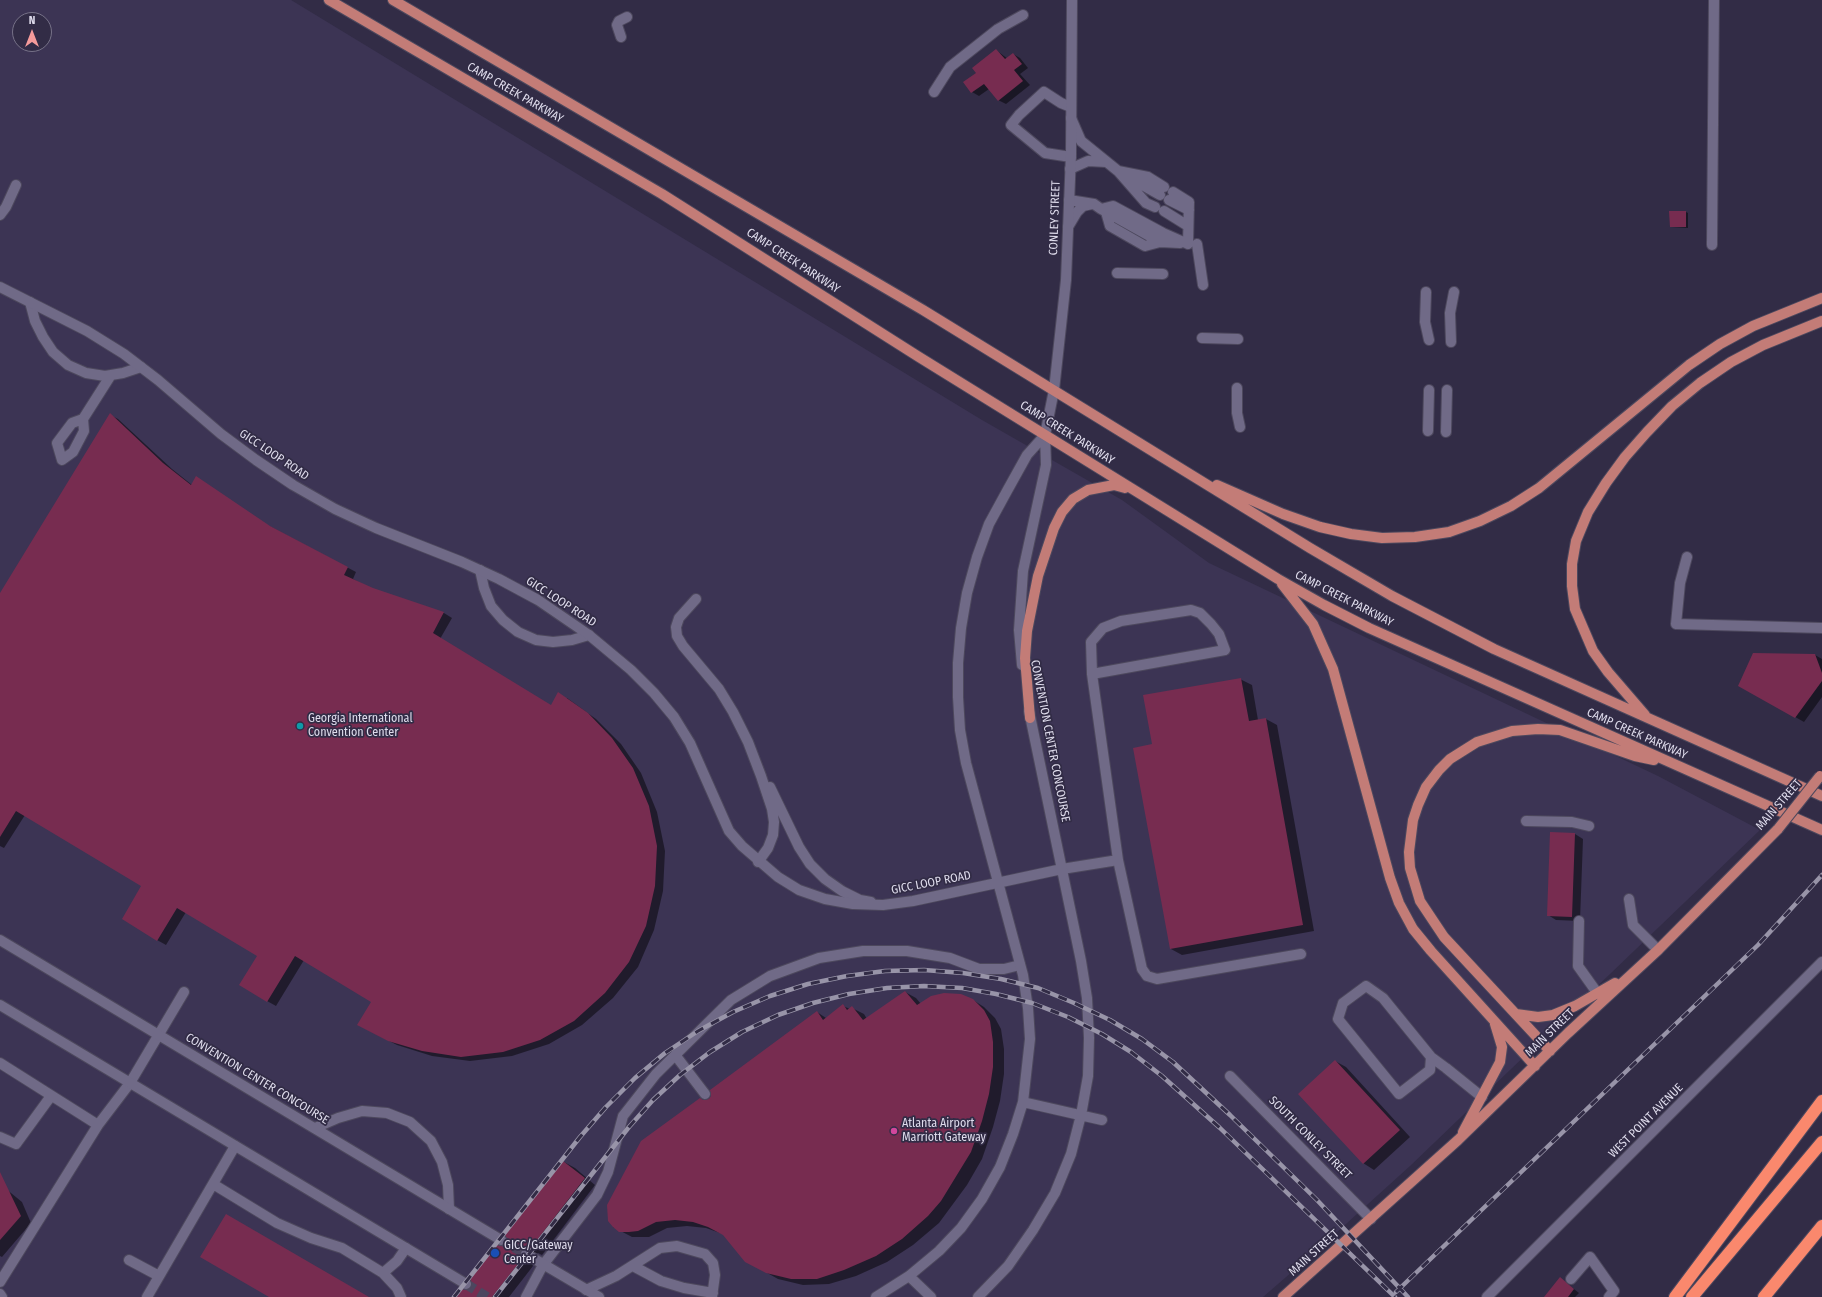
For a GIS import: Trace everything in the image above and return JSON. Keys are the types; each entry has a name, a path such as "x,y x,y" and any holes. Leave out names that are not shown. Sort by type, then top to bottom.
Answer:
{"highway":[{"path":"1675,1297 1822,1100"},
{"path":"1692,1297 1822,1142"},
{"path":"1764,1297 1822,1226"}],"main road":[{"name":"CAMP CREEK PARKWAY","path":"329,0 662,194 1045,435 1278,579 1369,628 1822,830"},
{"name":"CAMP CREEK PARKWAY","path":"393,0 917,306 1330,560 1438,620 1494,649 1822,796"},
{"path":"1180,469 1284,514 1320,527 1351,534 1382,538 1415,537 1449,532 1480,521 1511,506 1539,488 1689,365 1720,344 1753,326 1822,298"},
{"path":"1648,718 1608,672 1593,651 1575,609 1572,586 1572,564 1576,541 1588,512 1613,473 1647,432 1672,406 1700,383 1731,362 1762,345 1822,321"},
{"path":"1030,718 1026,665 1027,631 1038,576 1054,528 1062,512 1073,499 1088,490 1114,485 1133,489"},
{"path":"1278,579 1313,624 1333,669 1390,878 1399,903 1418,934 1535,1066"},
{"path":"1550,1051 1444,937 1420,900 1410,868 1409,852 1413,820 1426,787 1439,770 1462,750 1477,742 1512,731 1538,729 1560,730 1635,756 1669,762"},
{"name":"MAIN STREET","path":"1283,1297 1458,1140 1635,970 1658,950 1778,829 1821,775"},
{"path":"1516,1014 1538,1017 1553,1015 1598,994 1635,970"},
{"path":"1458,1140 1500,1062 1502,1047 1499,1032 1492,1017"}],"street":[{"name":"CONLEY STREET","path":"1045,435 1054,390 1064,307 1071,157 1072,0"},
{"path":"1712,245 1714,0"},
{"path":"934,92 950,67 998,29 1022,15"},
{"path":"621,37 617,25 619,21 627,17"},
{"path":"1071,107 1061,103 1044,92 1019,115 1011,125 1027,140 1045,153 1071,157"},
{"path":"1071,118 1081,141 1118,171 1146,203 1188,226"},
{"path":"1070,169 1088,161 1106,162"},
{"path":"1118,171 1148,177 1167,194 1189,206 1188,226 1203,277 1202,285"},
{"path":"0,214 6,207 16,185"},
{"path":"1069,200 1100,208 1160,242 1193,244"},
{"path":"1068,227 1077,212 1083,206 1100,208 1113,206 1163,233 1193,244"},
{"path":"1117,273 1163,274"},
{"name":"GICC LOOP ROAD","path":"0,287 87,331 141,367 221,434 256,460 294,485 335,508 376,528 480,570 538,600 589,635 631,670 654,693 674,718 690,742 716,806 729,831 758,862 799,890 825,899 852,904 883,905 914,901 1062,869 1118,860"},
{"path":"1426,292 1425,322 1429,340"},
{"path":"1451,342 1450,313 1454,292"},
{"path":"30,302 35,321 53,352 68,365 86,373 105,376 123,373 141,367"},
{"path":"1202,338 1238,339"},
{"path":"83,419 111,375"},
{"path":"1237,388 1237,413 1240,427"},
{"path":"1428,431 1429,390"},
{"path":"1446,432 1447,390"},
{"name":"CONVENTION CENTER CONCOURSE","path":"978,1297 1012,1260 1034,1230 1055,1193 1071,1154 1081,1115 1088,1076 1089,1038 1087,998 1062,869 1030,718 1021,659 1019,630 1022,571 1046,465 1045,435"},
{"path":"876,1297 886,1294 909,1276 939,1251 961,1228 982,1199 1000,1167 1014,1134 1022,1102 1030,1039 1028,1008 1020,965 966,763 960,730 958,697 961,628 967,593 977,557 989,524 1027,455 1045,435"},
{"path":"1687,558 1680,583 1676,624 1822,628"},
{"path":"480,570 484,588 491,606 502,620 518,632 536,640 554,642 572,640 589,635"},
{"path":"696,599 679,618 676,627 677,636 683,646 719,689 733,712 799,847 810,864 825,879 842,891 860,900 883,905"},
{"path":"1092,674 1225,650 1219,634 1211,624 1200,613 1191,610 1121,621 1103,628 1091,642 1092,674 1118,860 1142,969 1147,976 1157,979 1301,954"},
{"path":"748,742 772,809 774,822 768,848 758,862"},
{"path":"1526,820 1572,822 1589,826"},
{"path":"1629,899 1634,925 1658,950"},
{"path":"1579,921 1578,966 1598,994"},
{"name":"CONVENTION CENTER CONCOURSE","path":"0,940 501,1240"},
{"path":"526,1297 543,1265 597,1195 608,1172 624,1116 656,1074 676,1056 731,1000 770,976 819,958 862,951 907,951 950,958 979,969 1004,969 1020,965"},
{"name":"WEST POINT AVENUE","path":"1487,1297 1822,962"},
{"path":"1431,1057 1430,1070 1399,1094 1338,1019 1344,1003 1366,986 1384,998 1431,1057 1482,1097"},
{"path":"0,1282 98,1125 130,1083 184,992"},
{"path":"0,1005 466,1284"},
{"path":"676,1056 705,1094"},
{"path":"0,1063 98,1125"},
{"name":"SOUTH CONLEY STREET","path":"1230,1076 1371,1219"},
{"path":"0,1137 16,1144 51,1096"},
{"path":"1022,1102 1102,1120"},
{"path":"315,1128 338,1118 362,1111 387,1113 410,1122 431,1141 442,1162 448,1186 449,1208"},
{"path":"147,1297 235,1146"},
{"path":"213,1184 277,1223 311,1238 342,1248 383,1273 397,1288 401,1297"},
{"path":"586,1290 634,1266 660,1248 677,1246 705,1254 713,1263 715,1275 712,1295 661,1280 634,1266"},
{"path":"383,1273 397,1262 406,1248"},
{"path":"526,1254 599,1297"},
{"path":"1571,1279 1590,1257 1614,1291 1609,1297"},
{"path":"129,1260 159,1276"},
{"path":"909,1276 931,1297"}],"shaded area":[{"path":"0,0 291,0 982,420 1122,500 1209,563 1658,776 1760,830 1410,1166 1263,1297 0,1297"}],"building":[{"path":"996,49 1005,59 1013,53 1022,64 1014,70 1023,81 998,101 984,84 971,93 963,82 976,73 972,68"},
{"path":"1669,211 1686,211 1686,227 1670,227"},
{"name":"Georgia International Convention Center","path":"110,413 163,463 191,485 196,476 270,526 348,567 344,575 373,588 444,612 433,633 551,705 558,692 588,713 612,738 633,768 649,806 657,846 655,886 646,926 629,962 605,993 574,1021 540,1040 503,1052 461,1057 422,1051 388,1041 357,1025 371,1002 295,956 267,1002 239,985 257,956 177,908 157,941 122,919 141,886 16,811 0,837 0,593"},
{"path":"1753,653 1815,654 1822,673 1822,681 1795,718 1738,686"},
{"path":"1241,678 1249,721 1266,718 1303,925 1170,949 1133,748 1152,744 1143,695"},
{"path":"1550,832 1575,833 1572,917 1547,916"},
{"name":"Atlanta Airport Marriott Gateway","path":"905,991 917,1005 931,996 944,993 961,994 973,999 984,1010 990,1021 993,1042 993,1067 989,1094 982,1121 971,1152 941,1201 928,1216 902,1239 876,1256 844,1270 817,1279 791,1279 766,1273 745,1262 723,1235 708,1227 693,1222 675,1220 656,1222 638,1231 619,1232 608,1221 607,1205 641,1141 700,1098 703,1100 709,1099 711,1096 710,1090 817,1011 823,1020 843,1004 847,1010 852,1006 863,1020"},
{"path":"1335,1060 1400,1130 1363,1164 1298,1094"},
{"path":"563,1161 585,1178 530,1249 526,1248 521,1250 520,1254 522,1259 492,1297 456,1297 462,1289 466,1290 471,1288 472,1284 470,1279 497,1245 501,1246 506,1244 507,1240 505,1235"},
{"path":"0,1172 21,1216 0,1240"},
{"path":"226,1214 369,1297 269,1297 200,1257"},
{"path":"1560,1277 1574,1289 1568,1297 1544,1297"}],"tunnel":[{"path":"501,1240 526,1254"},
{"path":"466,1284 487,1297"}],"railway":[{"path":"1396,1292 1758,945 1822,875"},
{"path":"454,1297 580,1137 606,1107 635,1078 665,1053 698,1031 733,1012 770,996 808,984 847,976 885,971 924,970 963,973 1001,979 1038,988 1110,1020 1142,1039 1173,1062 1230,1115 1317,1200 1408,1297"},
{"path":"495,1297 629,1127 653,1100 680,1075 710,1052 742,1032 778,1015 813,1003 849,994 887,988 924,986 962,988 996,994 1032,1003 1068,1017 1102,1034 1131,1052 1162,1076 1220,1128 1395,1297"}],"place":[{"name":"Georgia International Convention Center","path":"300,726"},
{"name":"Atlanta Airport Marriott Gateway","path":"894,1131"},
{"name":"GICC/Gateway Center","path":"495,1253"}]}
